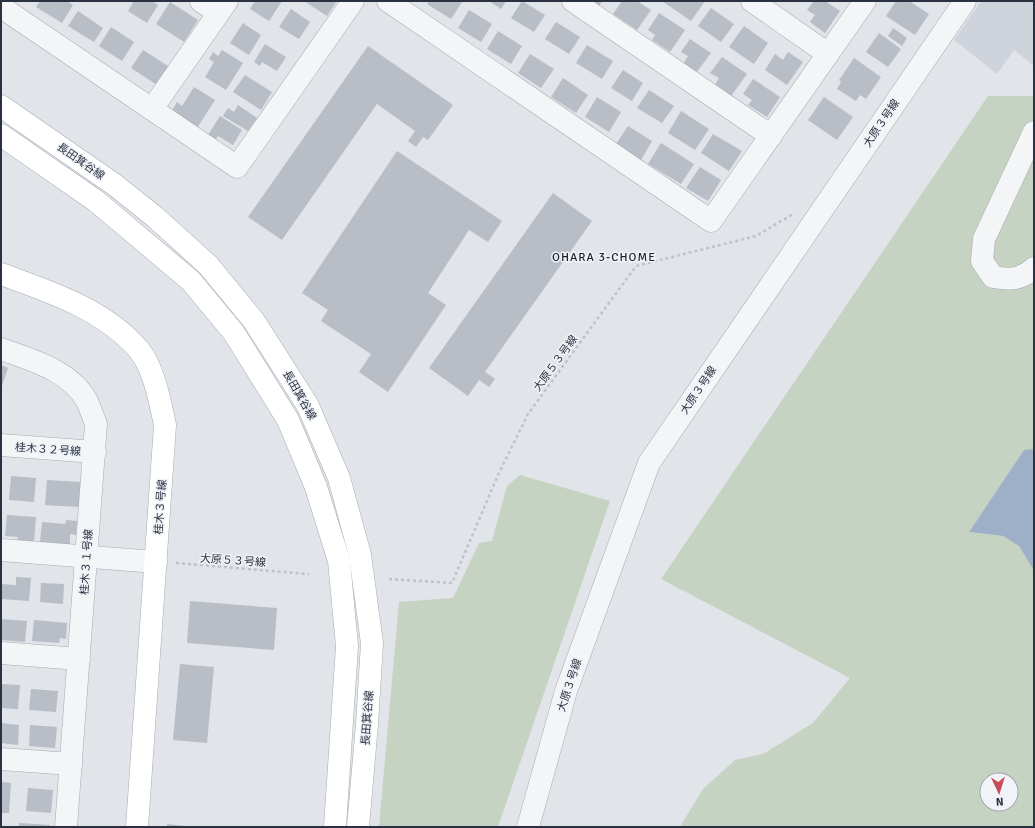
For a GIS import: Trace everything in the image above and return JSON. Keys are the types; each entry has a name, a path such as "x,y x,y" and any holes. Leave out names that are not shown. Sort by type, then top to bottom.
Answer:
{"street":[{"path":"152,109 223,7 201,1"},
{"path":"1,7 237,167 353,1"},
{"path":"388,1 711,221 864,1"},
{"path":"572,1 771,136"},
{"path":"752,1 828,54"},
{"name":"大原３号線","path":"528,827 566,691 648,463 965,1"},
{"name":"長田箕谷線","path":"1,106 115,185 155,217 208,265 254,321 308,406 339,478 360,555 372,643 358,827"},
{"path":"1034,132 984,239 982,261 993,277 1010,280 1026,276 1034,268"},
{"path":"1,135 96,201 191,282 234,333 288,420 316,488 339,561 347,646 335,827"},
{"name":"桂木３号線","path":"1,274 72,300 116,328 140,351 156,383 165,425 137,827"},
{"name":"桂木３１号線","path":"1,349 42,364 66,377 86,400 96,424 66,827"},
{"name":"桂木３２号線","path":"1,445 95,452"},
{"path":"1,550 156,562"},
{"path":"1,653 79,659"},
{"path":"1,759 71,764"}],"path":[{"name":"大原５３号線","path":"388,579 452,583 498,475 528,414 636,266 756,236 798,211"},
{"name":"大原５３号線","path":"156,562 309,574"}],"shaded area":[{"path":"981,1 1034,1 1034,66 1014,50 997,74 954,40"}],"green space":[{"path":"988,96 1034,96 1034,449 1024,451 969,532 1003,536 1019,546 1034,571 1034,827 680,827 703,789 735,760 763,754 813,723 850,678 661,579"},
{"path":"520,475 610,501 498,827 379,827 399,602 453,598 479,543 492,541 507,486"}],"water":[{"path":"1034,449 1034,571 1019,546 1003,536 969,532 1024,450"}],"building":[{"path":"40,1 67,1 73,5 62,23 36,7"},
{"path":"134,1 152,1 158,5 147,23 128,11"},
{"path":"255,1 282,1 269,21 250,9"},
{"path":"304,1 337,1 327,16"},
{"path":"429,1 462,2 451,19 427,4"},
{"path":"489,1 506,1 501,9"},
{"path":"522,1 545,15 534,32 511,18"},
{"path":"592,1 602,1 599,6"},
{"path":"622,1 637,1 651,10 637,30 613,14"},
{"path":"662,1 705,1 691,21"},
{"path":"814,1 825,1 840,11 825,33 810,22 815,15 807,10"},
{"path":"896,1 909,1 929,14 915,35 886,16"},
{"path":"170,2 198,20 184,42 156,24"},
{"path":"711,8 734,24 721,42 698,26"},
{"path":"291,9 310,22 299,39 279,27"},
{"path":"469,10 492,24 481,42 458,28"},
{"path":"78,11 103,28 94,42 68,26"},
{"path":"659,13 685,30 670,52 652,40 655,35 648,30"},
{"path":"556,22 580,37 569,54 545,39"},
{"path":"243,23 261,35 249,55 230,43"},
{"path":"744,26 768,43 754,64 729,47"},
{"path":"111,27 134,42 122,61 99,46"},
{"path":"893,28 907,38 902,46 888,36"},
{"path":"498,31 522,46 511,64 487,49"},
{"path":"879,33 901,49 888,67 866,52"},
{"path":"690,39 711,53 696,73 683,64 688,56 681,52"},
{"path":"265,44 286,57 277,71 262,62 260,66 254,62"},
{"path":"587,45 613,61 602,79 576,63"},
{"path":"368,46 453,105 428,140 423,137 416,147 408,141 415,131 377,104 282,240 248,217"},
{"path":"143,50 168,66 157,85 131,68"},
{"path":"222,50 243,63 226,90 205,77 214,62 209,59 213,52 218,56"},
{"path":"788,52 803,62 787,85 765,70 775,54 783,60"},
{"path":"530,54 554,69 541,88 518,73"},
{"path":"722,57 747,74 731,96 715,85 719,78 710,73"},
{"path":"854,58 881,77 866,99 860,95 856,101 837,89 841,82 839,80"},
{"path":"623,70 643,83 632,101 611,88"},
{"path":"245,75 272,92 261,110 233,92"},
{"path":"563,78 588,95 576,113 551,97"},
{"path":"753,79 780,97 767,117 748,105 752,100 743,94"},
{"path":"194,87 215,100 197,128 172,111 177,102 182,106"},
{"path":"649,90 674,106 662,123 637,108"},
{"path":"597,97 621,112 609,132 585,117"},
{"path":"824,97 853,117 837,140 808,120"},
{"path":"238,105 257,118 248,131 223,116 228,108 234,112"},
{"path":"681,111 709,129 695,150 668,133"},
{"path":"220,116 242,130 233,145 218,136 216,139 208,135"},
{"path":"628,126 652,141 641,160 616,144"},
{"path":"713,134 742,151 729,171 701,153"},
{"path":"661,143 694,164 681,184 648,164"},
{"path":"397,151 502,221 488,242 469,230 428,293 446,305 388,392 359,372 371,354 321,321 328,310 302,293"},
{"path":"700,167 721,180 708,201 686,188"},
{"path":"553,193 592,221 485,372 495,379 489,387 479,380 468,396 429,368"},
{"path":"1,365 8,368 1,389"},
{"path":"11,476 36,478 34,502 9,500"},
{"path":"47,480 81,482 79,507 45,505"},
{"path":"7,515 36,517 34,542 17,541 18,537 5,536"},
{"path":"66,520 77,521 76,535 70,534 70,545 40,543 42,522 65,524"},
{"path":"16,577 31,578 29,601 1,599 1,584 16,585"},
{"path":"41,583 64,584 63,604 40,602"},
{"path":"190,601 277,608 274,650 187,643"},
{"path":"1,619 27,621 25,642 1,640"},
{"path":"34,620 67,623 66,639 60,638 59,643 32,641"},
{"path":"180,664 214,667 207,743 173,740"},
{"path":"1,684 20,685 18,709 1,708"},
{"path":"31,689 58,691 56,712 29,710"},
{"path":"1,723 19,725 18,745 1,743"},
{"path":"30,725 57,727 55,748 29,746"},
{"path":"1,782 11,783 9,813 1,813"},
{"path":"28,788 53,790 51,813 26,811"},
{"path":"19,823 50,825 50,827 19,827"},
{"path":"167,824 185,826 185,827 167,827"}],"district":[{"name":"OHARA 3-CHOME","path":"604,257"}]}
